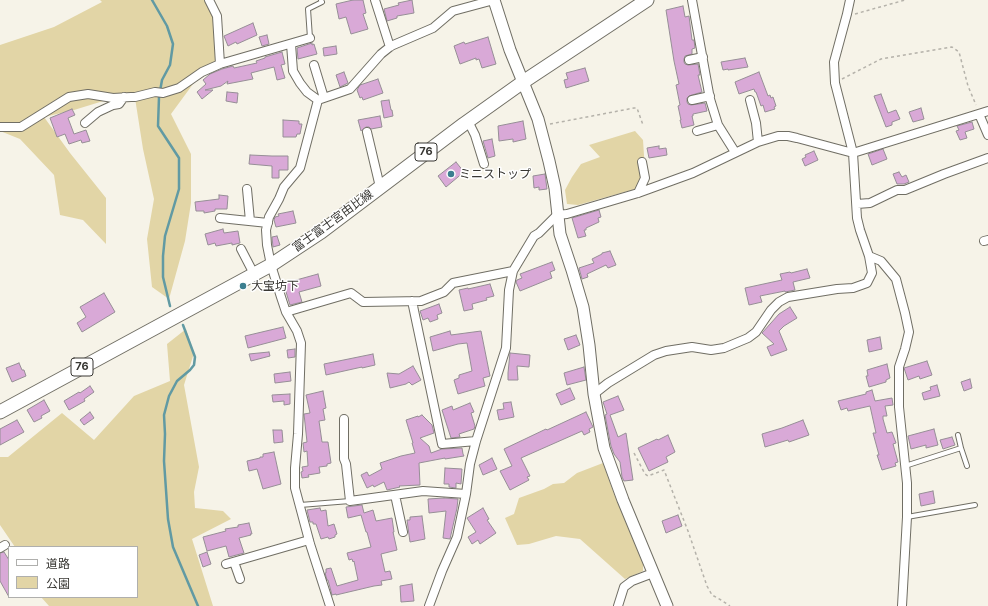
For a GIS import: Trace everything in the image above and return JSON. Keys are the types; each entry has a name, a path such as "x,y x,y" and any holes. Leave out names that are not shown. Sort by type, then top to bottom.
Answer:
{"main road":[{"name":"富士富士宮由比線","path":"0,412 271,264 321,232 468,121 523,82 647,0"}],"street":[{"path":"209,0 217,16 220,64"},
{"path":"375,0 390,47"},
{"path":"290,44 293,71 307,92 321,99 350,89 381,54 390,47 433,28 453,11 494,0 510,50 540,126 549,161 555,188 560,234 583,307 594,394 604,448 623,500 667,606"},
{"path":"692,0 710,96 718,125 735,152"},
{"path":"594,394 608,383 654,355 666,351 692,347 711,350 724,348 748,338 756,332 771,310 788,297 853,288 867,283 872,273 869,256 857,218 853,153 835,83 834,62 850,0"},
{"path":"0,127 21,127 69,97 88,94 113,98 135,98 179,88 202,72 220,64 310,38"},
{"path":"688,60 703,57"},
{"path":"314,65 321,99 300,168 284,186 269,217 266,230 271,264 286,312 297,331 301,343 295,488 308,540 330,606"},
{"path":"692,100 710,96"},
{"path":"85,123 98,112 113,105 119,104 124,97"},
{"path":"750,100 756,123 758,142"},
{"path":"429,606 457,537 466,494 470,464 506,348 509,290 513,271 534,236 557,215 567,214 638,193 693,173 758,142 788,136 853,153 988,111"},
{"path":"979,114 988,136"},
{"path":"468,121 475,135 484,164"},
{"path":"697,131 718,125"},
{"path":"367,132 380,187"},
{"path":"857,204 870,203 897,190 904,190 988,158"},
{"path":"638,193 646,178 642,162"},
{"path":"247,189 250,221"},
{"path":"220,218 268,223"},
{"path":"240,249 254,274"},
{"path":"869,256 881,261 896,279 909,332 906,349 899,367 899,407 907,483 907,517 902,606"},
{"path":"286,312 351,293 363,302 421,301 444,292 453,283 513,271"},
{"path":"412,301 442,444 476,441"},
{"path":"344,419 344,459 346,464 350,501 423,491 466,494"},
{"path":"395,495 403,532"},
{"path":"240,579 230,563 308,540"},
{"path":"618,606 624,587 632,581 653,573"}],"lane":[{"path":"310,38 308,9 322,2 321,0"},
{"path":"958,435 967,466"},
{"path":"905,466 961,448"},
{"path":"300,505 350,501"},
{"path":"907,517 975,505"}],"path":[{"path":"847,14 854,14 905,0"},
{"path":"835,83 881,59 952,47 959,52 968,86 979,114"},
{"path":"540,126 634,108 637,108 643,125"},
{"path":"634,453 644,474 648,476 664,470 688,531 707,586 712,595 730,606"}],"green space":[{"path":"100,0 208,0 215,11 219,61 204,69 171,114 191,154 191,203 185,241 169,299 152,287 147,239 154,199 143,149 135,98 113,98 74,110 44,117 70,153 106,198 106,244 83,220 60,215 54,175 20,139 0,131 0,45 54,27 102,2"},
{"path":"635,131 643,140 646,186 578,205 567,204 565,190 581,164 600,157 589,145"},
{"path":"186,329 194,353 184,385 199,467 194,492 195,508 223,511 231,519 192,539 213,606 49,606 42,598 138,598 138,546 14,546 0,525 0,457 8,457 62,413 94,440 134,396 170,381 167,344"},
{"path":"603,463 643,564 643,571 625,579 580,539 556,536 529,544 517,545 505,518 514,514 519,498 553,484 564,483 577,473"}],"building":[{"path":"353,0 363,0 366,13 363,14 368,29 351,34 346,17 339,19 336,4"},
{"path":"412,0 414,13 397,16 397,18 387,21 384,9 399,5 398,3"},
{"path":"683,6 685,17 689,16 692,40 694,40 695,48 692,49 692,54 685,56 684,62 688,65 698,64 700,75 698,75 702,92 689,96 687,98 687,102 691,105 705,103 707,111 693,114 694,125 682,128 676,85 679,84 666,10"},
{"path":"253,23 257,35 237,44 236,42 228,46 224,36"},
{"path":"267,35 269,44 262,46 259,37"},
{"path":"488,37 496,64 482,68 479,59 476,60 476,58 460,64 454,46 464,42 465,44"},
{"path":"312,43 312,45 314,44 317,54 298,59 297,48"},
{"path":"336,46 337,54 324,56 323,48"},
{"path":"282,52 285,64 281,65 285,78 277,80 274,67 251,73 253,79 227,84 228,81 221,86 205,90 213,90 202,99 197,92 206,84 203,80 210,74 233,66 234,68 257,63 256,61 265,57"},
{"path":"745,58 748,67 723,70 721,62"},
{"path":"585,68 589,81 566,88 564,80 568,79 566,73"},
{"path":"344,72 348,83 340,87 336,75"},
{"path":"759,72 768,96 770,95 771,98 773,97 776,106 774,107 775,109 765,112 763,105 761,106 754,89 739,94 735,82"},
{"path":"378,79 383,93 363,100 362,97 360,98 357,90 360,85"},
{"path":"227,92 238,93 237,103 226,101"},
{"path":"881,94 888,113 896,110 900,119 892,122 892,125 886,127 874,96"},
{"path":"389,100 393,116 384,118 381,101"},
{"path":"921,108 924,119 913,122 909,112"},
{"path":"72,109 75,115 68,118 74,134 86,130 90,141 82,143 81,140 69,144 65,134 57,137 50,118"},
{"path":"380,116 382,127 371,129 366,127 361,131 358,120"},
{"path":"283,120 299,121 299,124 302,124 300,134 297,134 296,137 283,137"},
{"path":"523,121 526,139 513,142 513,139 499,141 498,126"},
{"path":"972,122 974,129 965,132 967,138 960,140 956,131 959,130 957,126"},
{"path":"492,139 495,156 488,158 483,141"},
{"path":"659,146 659,149 666,148 667,155 649,158 647,148"},
{"path":"883,149 887,159 872,165 868,154"},
{"path":"814,151 818,160 805,166 802,159 806,157 805,155"},
{"path":"250,155 288,156 288,170 279,170 279,178 272,178 272,166 249,164"},
{"name":"ミニストップ","path":"456,162 464,172 446,187 438,176"},
{"path":"899,172 902,177 906,175 909,182 897,184 893,174"},
{"path":"545,174 547,189 539,190 539,187 534,188 533,176"},
{"path":"219,195 228,196 227,209 215,209 215,211 204,213 204,211 196,211 195,202 219,199"},
{"path":"599,210 601,217 598,218 599,222 584,230 586,236 578,238 572,218"},
{"path":"293,211 296,223 276,227 274,220 275,217 279,216 278,214"},
{"path":"223,229 224,233 238,231 240,243 216,246 215,243 208,245 205,234"},
{"path":"277,236 280,245 273,247 272,237"},
{"path":"610,251 616,265 608,268 606,265 587,274 588,277 582,279 579,268 594,263 592,259 602,253"},
{"path":"552,262 555,270 550,272 552,278 520,291 516,282 522,278 520,274"},
{"path":"807,269 810,278 793,282 795,290 760,296 762,302 749,305 745,288 782,280 780,274"},
{"path":"318,274 321,286 299,292 302,302 290,305 283,282 289,282"},
{"path":"490,284 494,296 486,298 487,300 472,304 473,309 464,311 459,290"},
{"path":"104,293 115,312 82,332 77,323 86,317 80,307"},
{"path":"439,304 442,313 437,315 438,319 430,322 428,318 423,320 420,311"},
{"path":"790,307 797,318 779,331 787,350 771,356 767,347 774,344 762,333 779,314"},
{"path":"283,327 286,338 248,348 245,336"},
{"path":"450,331 451,335 481,331 490,376 483,378 485,386 458,394 454,380 459,378 459,375 472,371 467,343 433,351 430,337"},
{"path":"576,335 580,345 568,350 564,339"},
{"path":"880,337 882,349 869,352 867,340"},
{"path":"295,349 295,357 288,358 287,350"},
{"path":"269,352 270,356 251,361 249,354"},
{"path":"510,353 530,355 529,367 517,366 518,380 508,380"},
{"path":"373,354 375,365 326,375 324,364"},
{"path":"927,361 932,375 920,379 919,376 908,380 904,368"},
{"path":"19,363 26,376 12,382 6,368"},
{"path":"887,364 890,378 886,380 886,382 869,387 866,376 868,376 867,370"},
{"path":"413,366 421,380 412,385 409,382 390,388 387,373 399,374"},
{"path":"584,367 586,380 567,385 564,373"},
{"path":"290,372 291,381 275,383 274,374"},
{"path":"970,379 972,388 964,391 961,382"},
{"path":"937,385 940,396 924,400 922,393 931,390 930,387"},
{"path":"90,386 94,392 84,399 85,401 69,410 64,401"},
{"path":"570,388 575,399 561,405 556,394"},
{"path":"872,390 875,401 892,398 893,405 885,406 887,416 883,416 883,419 887,433 892,432 896,443 893,444 898,462 895,463 896,466 882,470 877,455 879,455 873,433 876,433 870,406 848,411 847,408 841,410 838,401 866,394 866,392"},
{"path":"323,391 326,408 323,409 325,420 319,421 322,442 328,442 331,463 327,464 327,466 319,467 320,473 308,475 309,477 302,478 302,467 308,466 307,451 304,452 303,443 307,442 304,414 310,413 306,395"},
{"path":"290,394 290,404 284,405 284,401 273,402 272,395"},
{"path":"618,396 624,410 610,415 618,437 626,433 633,480 624,481 622,477 620,462 614,454 611,446 605,415 607,414 603,402"},
{"path":"44,400 50,411 41,416 42,418 34,422 27,410"},
{"path":"511,402 514,417 499,420 497,410 504,409 503,403"},
{"path":"470,403 474,412 471,413 475,426 474,429 459,434 460,437 451,438 442,410 452,406 453,410"},
{"path":"90,412 94,418 84,425 80,420"},
{"path":"586,412 593,427 589,429 590,432 584,435 582,431 521,458 530,476 527,477 529,480 510,490 500,471 512,466 504,449"},
{"path":"422,415 432,425 434,433 420,438 429,446 431,453 442,449 462,448 464,456 419,463 420,485 399,486 400,487 387,490 384,482 374,487 373,485 367,488 361,475 367,472 369,476 382,469 380,463 415,453 406,420"},
{"path":"17,420 24,432 0,445 0,429"},
{"path":"803,420 809,435 789,442 788,440 765,447 762,434"},
{"path":"934,429 938,445 926,448 926,445 911,449 908,436"},
{"path":"273,430 282,430 283,442 274,443"},
{"path":"668,435 675,452 666,457 668,462 649,471 638,448"},
{"path":"952,437 955,445 943,449 940,440"},
{"path":"274,452 281,484 263,489 257,469 249,471 247,461 263,457 263,454"},
{"path":"492,458 497,469 483,475 479,465"},
{"path":"445,468 462,469 461,484 456,483 456,488 449,487 449,484 444,484"},
{"path":"933,491 935,503 921,506 919,494"},
{"path":"428,499 458,499 450,539 443,538 446,511 429,513"},
{"path":"362,505 364,513 373,510 376,521 392,518 397,550 381,554 385,572 390,571 392,579 381,581 382,585 332,595 325,573 326,569 331,568 337,586 358,580 354,561 353,562 352,559 349,560 347,553 371,547 361,515 348,518 346,507"},
{"path":"320,508 321,511 326,510 328,526 334,524 337,534 335,537 321,539 316,524 310,522 307,510"},
{"path":"483,508 489,519 487,520 496,533 480,544 478,540 472,544 468,537 476,532 467,518"},
{"path":"678,515 682,526 666,533 662,521"},
{"path":"422,516 425,539 410,542 407,520 410,520 410,517"},
{"path":"249,523 252,534 239,538 244,553 229,557 226,546 207,551 203,537 226,531 225,529 238,527 238,525"},
{"path":"4,552 8,558 8,595 0,581 0,553"},
{"path":"207,552 211,564 203,567 199,555"},
{"path":"412,584 414,601 401,602 400,586"}],"waterway":[{"path":"152,0 167,26 173,44 170,65 162,80 159,97 158,126 179,158 179,189 165,236 163,256 163,277 170,306"},
{"path":"183,325 195,357 194,365 177,381 169,396 164,415 164,461 168,519 173,547 198,606"}],"place":[{"name":"ミニストップ","path":"451,174"},
{"name":"大宝坊下","path":"243,286"}]}
